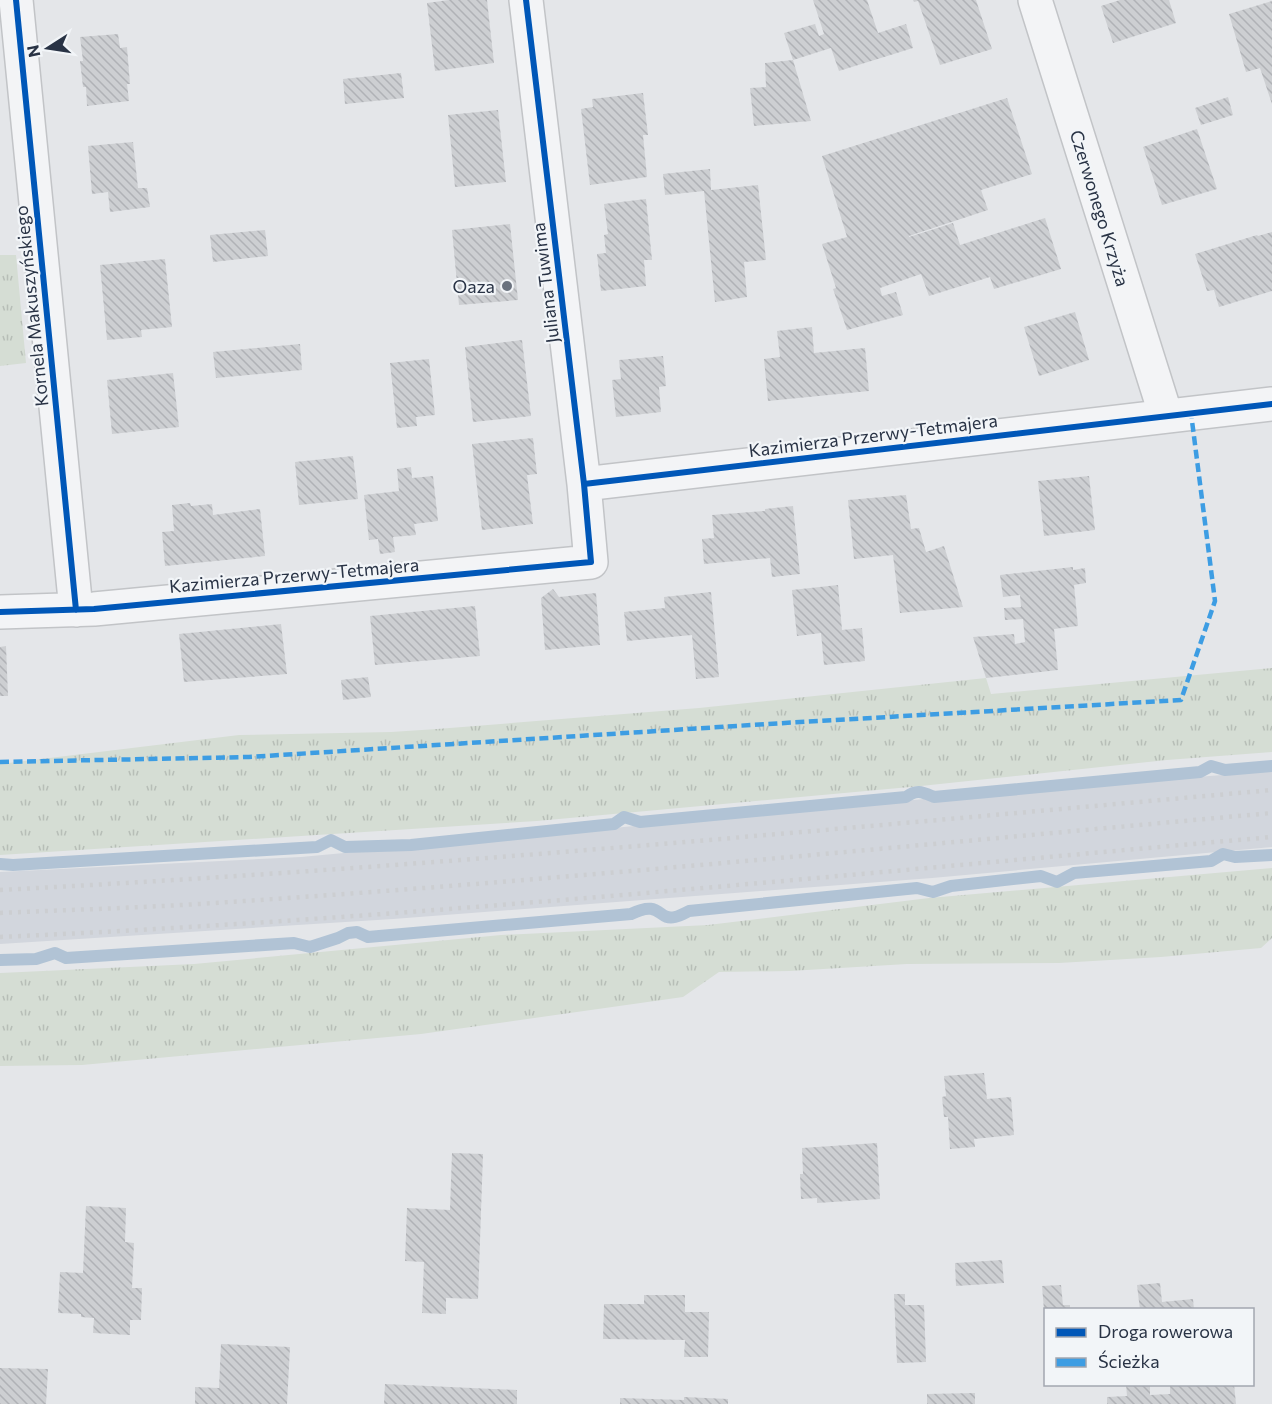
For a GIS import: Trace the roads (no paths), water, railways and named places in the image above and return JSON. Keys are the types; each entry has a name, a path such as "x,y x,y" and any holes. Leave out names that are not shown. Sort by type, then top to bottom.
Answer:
{"street":[{"name":"Kornela Makuszyńskiego","path":"16,0 76,610"},
{"name":"Juliana Tuwima","path":"526,0 584,484 591,562"},
{"name":"Czerwonego Krzyża","path":"1035,0 1166,416"},
{"name":"Kazimierza Przerwy-Tetmajera","path":"584,484 1272,404"},
{"name":"Kazimierza Przerwy-Tetmajera","path":"0,612 76,610 591,562"}],"waterway":[{"path":"0,864 317,847 331,840 345,847 411,845 614,824 624,817 640,822 906,797 917,792 934,797 1200,772 1211,766 1225,770 1272,766"},
{"path":"0,960 36,959 55,953 66,958 294,943 310,947 348,933 357,932 368,937 631,914 648,909 654,909 665,916 675,917 689,911 917,888 933,892 951,886 1041,876 1057,882 1074,873 1211,861 1223,854 1235,857 1272,855"}],"railway":[{"path":"0,890 477,859 1272,790"},
{"path":"0,913 199,904 467,885 1272,813"},
{"path":"0,937 159,929 477,907 1272,837"}],"place":[{"name":"Oaza","path":"507,286"}]}
